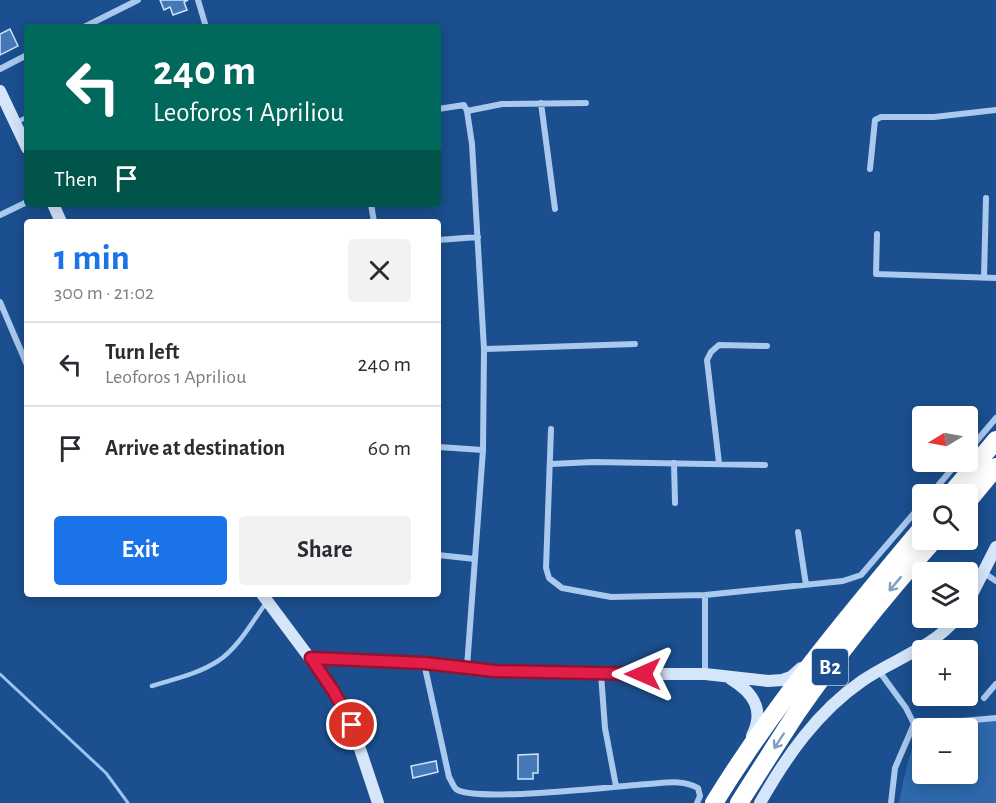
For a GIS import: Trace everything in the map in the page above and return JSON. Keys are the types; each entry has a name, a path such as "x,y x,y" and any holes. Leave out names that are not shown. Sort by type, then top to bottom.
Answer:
{"highway":[{"path":"959,484 996,440"},
{"path":"978,488 996,466"},
{"name":"B2","path":"714,803 734,769 818,655 912,540"},
{"name":"B2","path":"739,803 797,713 844,648 925,550"}],"street":[{"path":"90,24 138,0"},
{"path":"198,0 205,24"},
{"path":"0,69 24,57"},
{"path":"0,91 24,142"},
{"path":"541,103 555,209"},
{"path":"467,111 502,104 586,103"},
{"path":"441,108 459,104 464,105 467,111 472,144 484,349 483,450 466,667"},
{"path":"870,169 875,120 882,117 934,117 996,110"},
{"path":"984,278 986,198"},
{"path":"0,215 24,203"},
{"path":"877,234 876,274 996,278"},
{"path":"441,240 478,237"},
{"path":"0,302 24,358"},
{"path":"484,349 635,344"},
{"path":"719,463 707,360 711,352 719,345 767,346"},
{"path":"978,440 996,418"},
{"path":"551,429 546,568 552,583 562,588 611,597 705,595 843,581 861,575 912,516"},
{"path":"441,447 483,450"},
{"path":"674,463 675,503"},
{"path":"551,464 765,465"},
{"path":"939,484 950,472"},
{"path":"798,532 807,585"},
{"path":"978,584 996,547"},
{"path":"441,555 476,560"},
{"path":"984,573 996,581"},
{"path":"705,595 705,674"},
{"path":"265,598 334,692 352,725 378,803"},
{"path":"311,658 424,663 495,671 705,674 768,681 782,680 791,677 826,637 848,617"},
{"path":"760,803 805,733 851,689 935,639 947,628"},
{"path":"424,663 449,777 456,789 469,795 491,798 677,782 698,788 700,796 697,803"},
{"path":"879,671 912,720"},
{"path":"602,674 605,728 616,786"},
{"path":"726,676 745,688 756,705 758,714 754,734 734,769"},
{"path":"984,698 996,684"},
{"path":"978,720 996,718"},
{"path":"891,803 895,768 912,729"},
{"path":"540,795 540,803"}],"lane":[{"path":"15,123 24,118"},
{"path":"152,686 200,671 220,660 243,635 265,598"}],"shaded area":[{"path":"996,716 996,803 899,803 912,750 912,784 978,784 978,718 934,718"}],"building":[{"path":"160,0 188,0 184,2 187,10 173,15 170,7 164,10"},
{"path":"10,29 18,46 0,55 0,34"},
{"path":"538,754 538,773 533,773 533,779 518,779 518,755"},
{"path":"436,761 438,772 413,778 411,766"}],"waterway":[{"path":"0,674 106,773 128,803"}],"route":[{"path":"352,725 334,692 311,658 424,663 495,671 643,674"}]}
